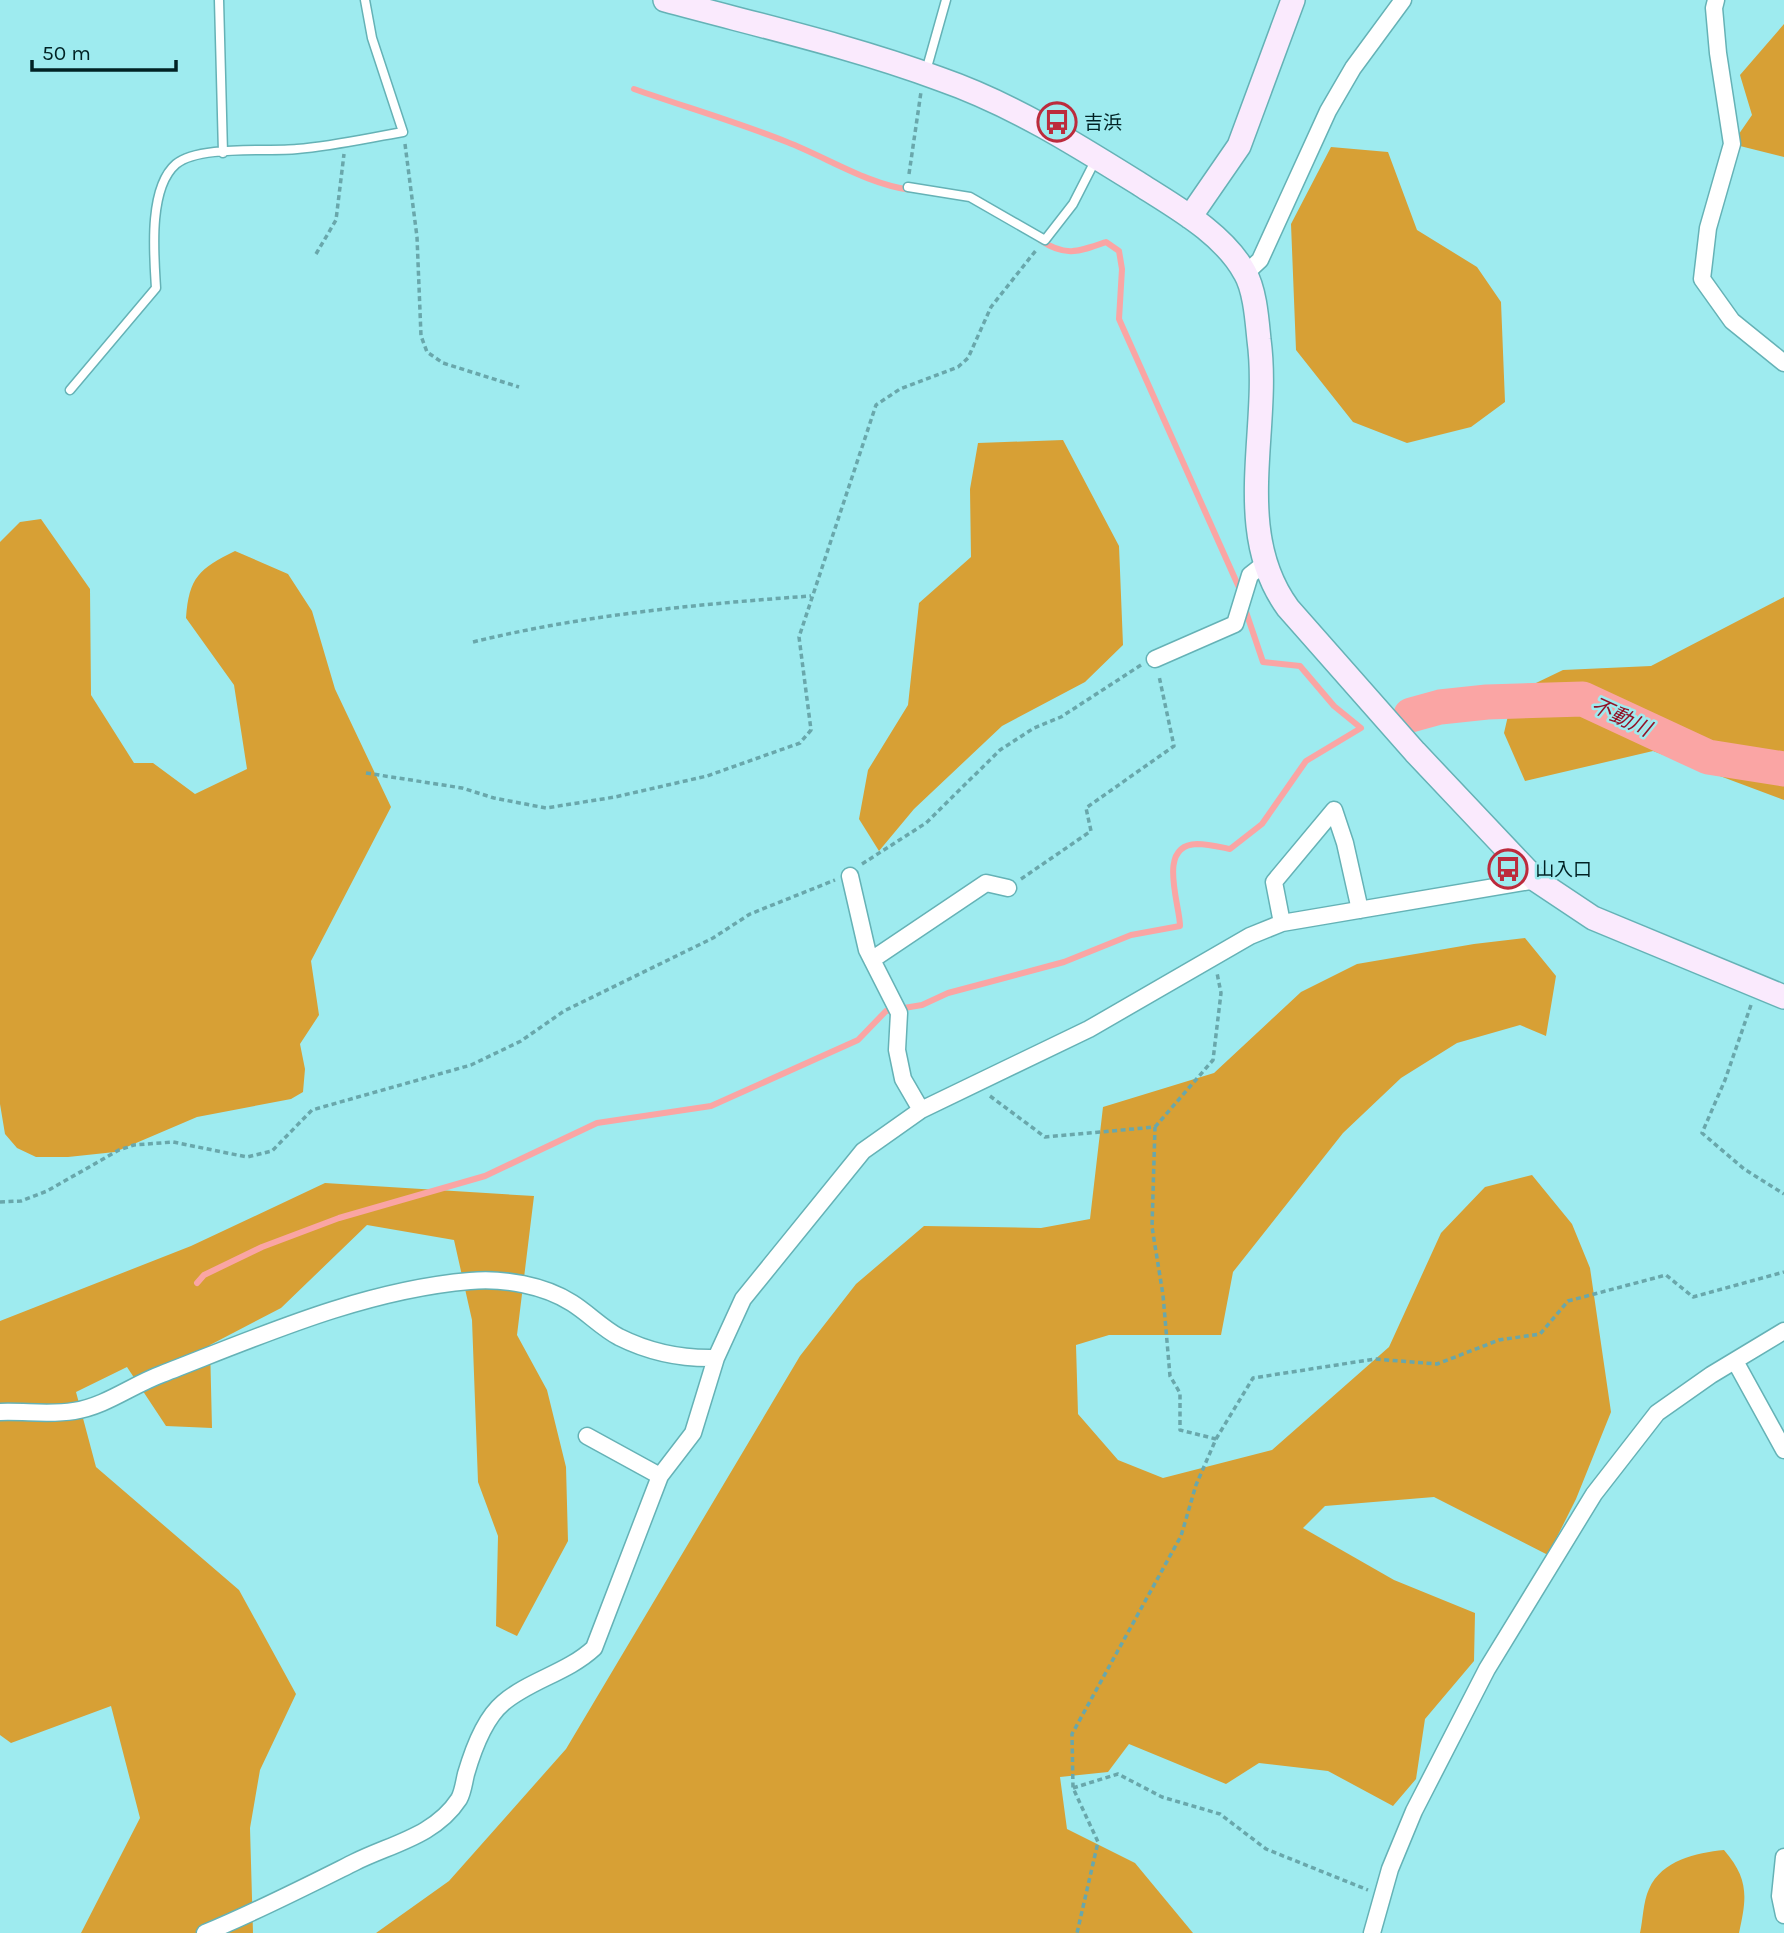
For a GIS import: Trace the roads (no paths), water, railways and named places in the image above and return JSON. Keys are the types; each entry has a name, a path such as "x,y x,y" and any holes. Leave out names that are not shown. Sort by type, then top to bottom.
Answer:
{"street":[{"path":"665,0 925,74 1041,124 1097,157 1216,237 1246,274 1260,342 1257,522 1264,564 1274,589 1288,608 1415,752 1536,880 1593,918 1784,997"},
{"path":"1190,218 1239,146 1293,0"},
{"path":"1246,274 1260,260 1328,111 1353,68 1403,0"},
{"path":"1716,0 1718,53 1732,144 1708,228 1702,279 1732,321 1784,363"},
{"path":"1155,659 1235,624 1250,575 1264,564"},
{"path":"1282,923 1274,882 1334,810 1345,843 1360,910"},
{"path":"850,876 867,950 900,1013 899,1065 903,1079 921,1110"},
{"path":"205,1933 273,1905 358,1860 414,1838 438,1822 459,1798 472,1756 491,1716 503,1702 576,1665 594,1648 660,1476 693,1433 716,1358 743,1299 760,1274 863,1151 921,1110 1089,1029 1250,936 1282,923 1536,880"},
{"path":"873,959 986,883 1008,888"},
{"path":"0,1412 52,1413 97,1405 158,1376 329,1312 378,1297 471,1281 501,1281 546,1290 570,1302 619,1337 666,1355 716,1358"},
{"path":"1372,1933 1382,1897 1414,1811 1487,1669 1594,1494 1657,1413 1784,1331"},
{"path":"1735,1361 1784,1450"},
{"path":"587,1436 660,1476"},
{"path":"1784,1857 1780,1896 1784,1915"}],"lane":[{"path":"219,0 223,153"},
{"path":"69,390 78,384 156,288 153,235 162,186 176,165 196,155 299,149 403,132 372,38 365,0"},
{"path":"925,74 946,0"},
{"path":"908,187 970,197 1045,240 1073,204 1097,157"}],"waterway":[{"path":"634,89 768,135 879,182 911,190"},
{"path":"1040,240 1064,251 1079,250 1106,242 1119,251 1122,269 1119,319 1241,592"},
{"path":"197,1283 204,1275 262,1247 339,1218 485,1176 597,1123 711,1106 858,1040 886,1011 922,1005 948,993 1064,962 1131,935 1180,926 1173,877 1177,854 1184,847 1197,844 1230,849 1262,824 1306,761 1361,728 1334,706 1300,666 1263,662 1244,606"},
{"name":"不動川","path":"1411,715 1440,707 1487,702 1583,699 1708,757 1784,769"}],"place":[{"name":"吉浜","path":"1057,122"},
{"name":"山入口","path":"1508,869"}]}
